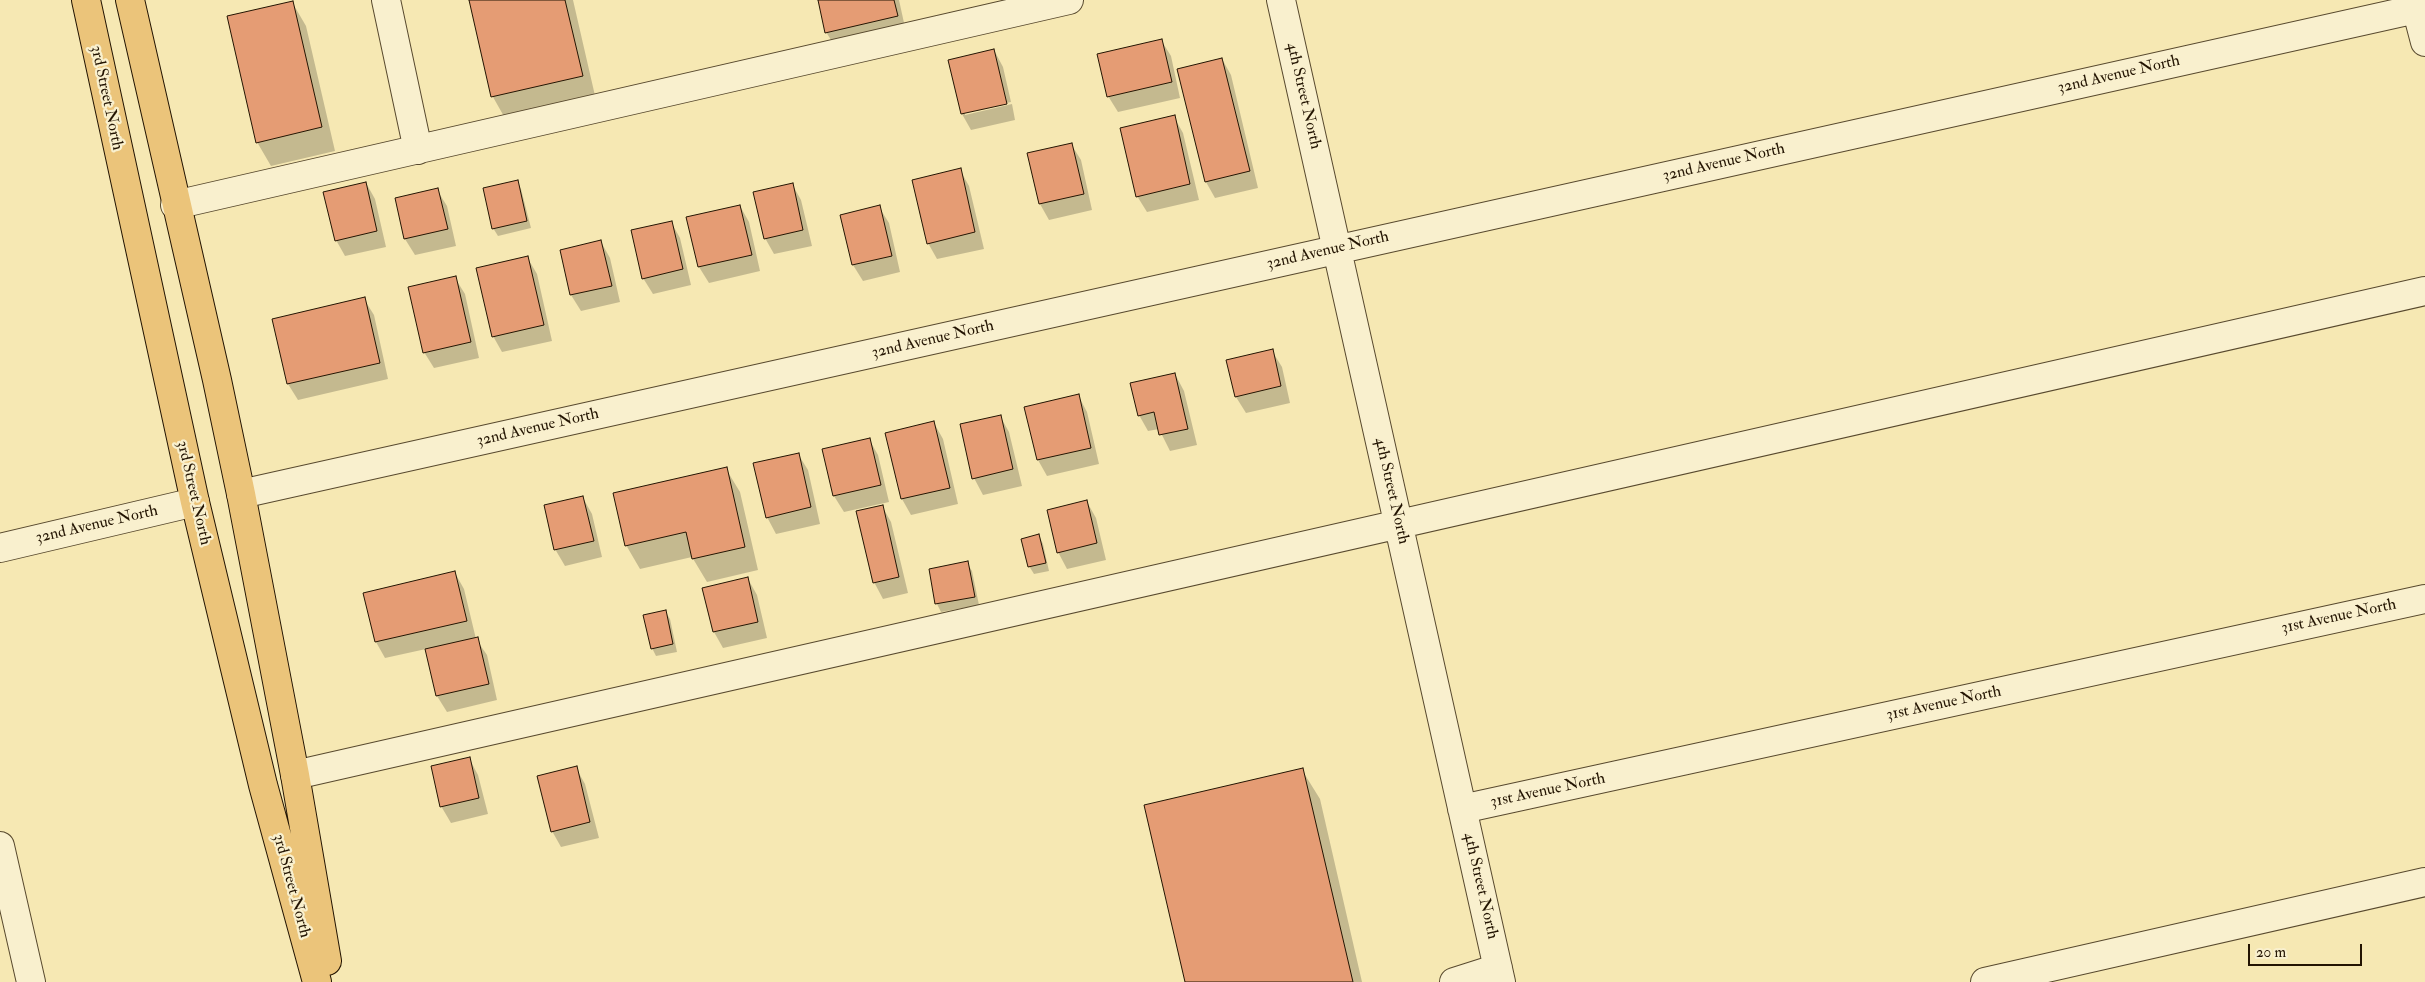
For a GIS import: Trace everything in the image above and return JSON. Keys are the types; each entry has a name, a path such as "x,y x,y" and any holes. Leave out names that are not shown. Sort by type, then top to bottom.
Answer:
{"main road":[{"name":"3rd Street North","path":"86,0 194,502 263,785 317,982"},
{"name":"3rd Street North","path":"130,0 175,205 217,380 241,494 295,775 330,982"}],"street":[{"path":"386,0 418,150"},
{"path":"175,205 1069,0"},
{"name":"4th Street North","path":"1281,0 1499,975"},
{"name":"32nd Avenue North","path":"241,494 1337,249 2415,4"},
{"path":"2415,4 2425,42"},
{"path":"295,775 1399,526 2425,291"},
{"name":"32nd Avenue North","path":"0,548 194,502"},
{"name":"31st Avenue North","path":"1462,809 2425,599"},
{"path":"0,846 31,982"},
{"path":"1985,982 2425,882"},
{"path":"1454,982 1499,975"}],"building":[{"path":"469,0 565,0 583,76 491,97"},
{"path":"818,0 894,0 898,16 825,33"},
{"path":"293,1 322,127 256,143 227,16"},
{"path":"1162,39 1172,82 1107,97 1097,54"},
{"path":"994,49 1007,104 961,114 948,60"},
{"path":"1222,58 1250,171 1205,182 1177,69"},
{"path":"1175,115 1190,184 1136,197 1120,128"},
{"path":"1072,143 1084,194 1039,204 1027,153"},
{"path":"961,168 975,232 927,244 912,180"},
{"path":"518,180 527,221 492,229 483,188"},
{"path":"366,182 377,231 335,241 323,192"},
{"path":"793,183 803,230 764,239 753,192"},
{"path":"438,188 448,229 404,239 395,198"},
{"path":"740,205 752,255 698,267 686,217"},
{"path":"880,205 892,256 852,265 840,215"},
{"path":"672,221 683,269 642,279 631,230"},
{"path":"601,240 612,286 570,295 560,250"},
{"path":"528,256 544,325 492,337 476,268"},
{"path":"456,276 471,342 423,353 408,287"},
{"path":"365,297 380,363 287,384 272,319"},
{"path":"1273,349 1281,386 1235,397 1226,360"},
{"path":"1175,373 1188,429 1159,435 1154,412 1138,416 1130,383"},
{"path":"1079,394 1091,448 1037,460 1024,407"},
{"path":"1001,415 1013,469 972,479 960,424"},
{"path":"934,421 950,488 901,499 885,433"},
{"path":"870,438 881,485 833,496 822,449"},
{"path":"799,453 811,507 766,518 753,463"},
{"path":"727,467 745,547 692,559 686,532 625,546 613,493"},
{"path":"583,496 594,541 554,550 544,505"},
{"path":"1087,500 1097,543 1057,553 1047,510"},
{"path":"883,505 899,577 873,583 856,511"},
{"path":"1039,534 1046,563 1028,567 1021,539"},
{"path":"968,561 975,597 935,604 929,569"},
{"path":"455,571 467,621 375,642 363,593"},
{"path":"748,577 758,622 713,632 702,588"},
{"path":"666,610 673,644 651,649 643,615"},
{"path":"478,637 489,684 436,696 425,649"},
{"path":"470,757 479,798 440,807 431,766"},
{"path":"577,766 590,822 551,832 537,776"},
{"path":"1303,768 1353,982 1185,982 1144,805"}]}
